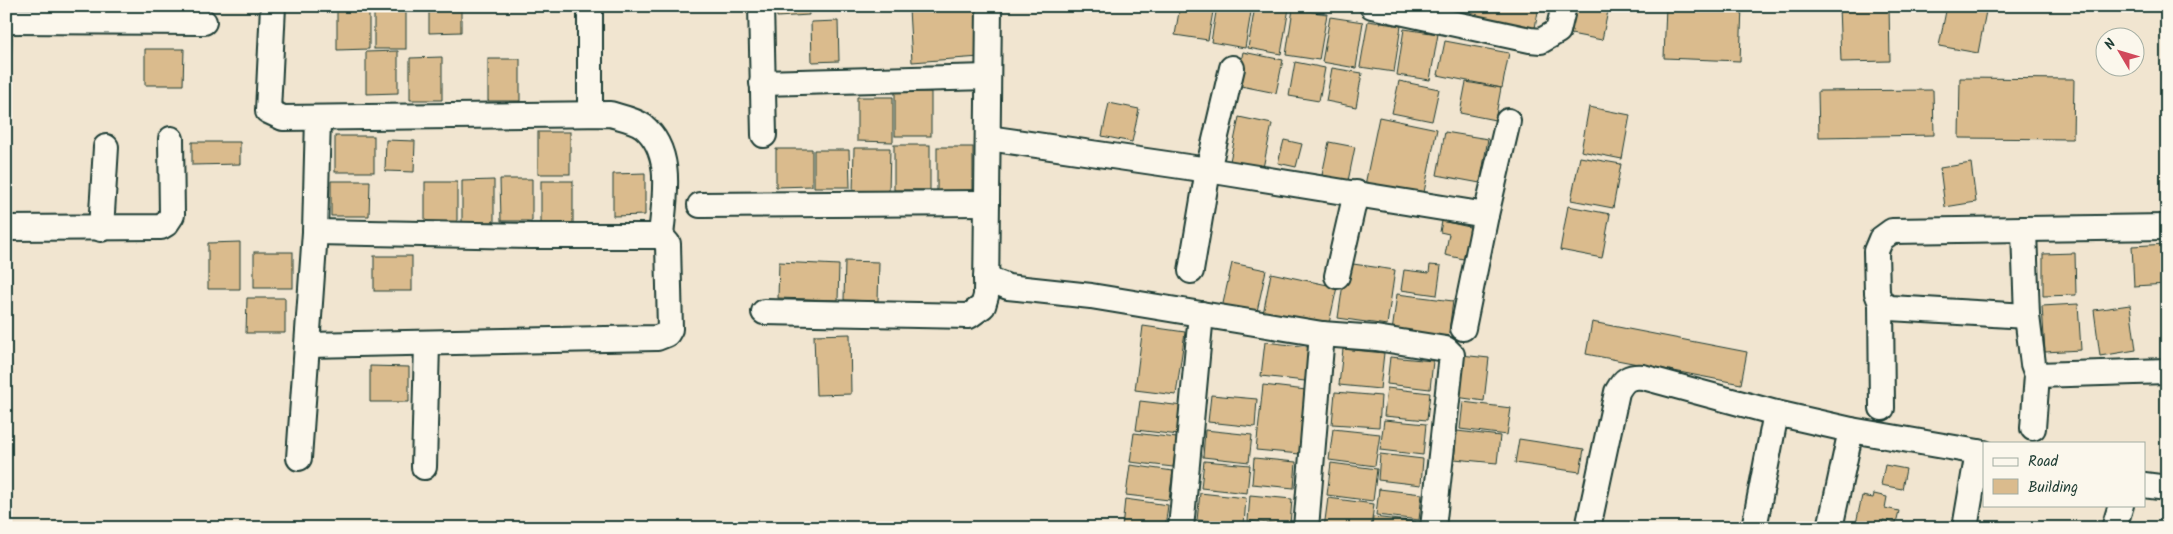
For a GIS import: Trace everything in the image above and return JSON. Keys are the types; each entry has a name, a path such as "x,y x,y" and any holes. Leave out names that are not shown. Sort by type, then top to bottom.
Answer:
{"street":[{"path":"273,6 268,111 283,118 610,114 642,125 657,141 666,175 661,236 668,244 670,329 662,337 308,345"},
{"path":"590,6 590,114"},
{"path":"761,6 764,135"},
{"path":"764,312 969,316 983,306 986,296 989,6"},
{"path":"1372,6 1460,16 1541,41 1558,31 1564,6"},
{"path":"6,20 204,22"},
{"path":"1191,271 1208,170 1232,68"},
{"path":"762,82 988,77"},
{"path":"299,458 315,232 318,118"},
{"path":"1463,328 1486,215 1508,121"},
{"path":"988,138 1208,170 1486,215"},
{"path":"6,228 101,229 161,227 166,224 172,215 171,139"},
{"path":"101,229 106,147"},
{"path":"1337,276 1356,194"},
{"path":"700,205 987,203"},
{"path":"1882,408 1881,303 1877,293 1876,251 1881,239 1892,231 2024,231 2167,227"},
{"path":"2024,231 2027,316 2033,364 2037,375 2033,428"},
{"path":"315,232 661,236"},
{"path":"986,278 1008,287 1091,296 1322,334 1402,342 1446,349 1452,355 1433,528"},
{"path":"1881,303 1890,308 2027,316"},
{"path":"1181,528 1201,314"},
{"path":"1306,528 1322,334"},
{"path":"424,467 427,343"},
{"path":"2037,375 2167,371"},
{"path":"1588,528 1617,392 1622,381 1632,376 1643,377 1776,413 1850,430 1981,452 1965,528"},
{"path":"1754,528 1776,413"},
{"path":"1830,528 1850,430"},
{"path":"2146,484 2167,488"},
{"path":"2114,528 2121,506"}],"building":[{"path":"429,6 461,6 461,32 429,33"},
{"path":"776,6 808,6 809,15 777,17"},
{"path":"977,6 980,57 912,62 909,9"},
{"path":"1180,6 1214,6 1208,40 1175,35"},
{"path":"1217,6 1252,6 1245,48 1211,42"},
{"path":"1255,6 1289,8 1281,54 1248,48"},
{"path":"1473,6 1539,6 1535,28 1471,16"},
{"path":"1576,6 1609,6 1602,40 1571,34"},
{"path":"1666,6 1742,6 1740,61 1664,58"},
{"path":"1839,6 1889,6 1890,61 1841,62"},
{"path":"1947,6 1987,6 1978,53 1939,46"},
{"path":"369,7 369,49 337,50 337,8"},
{"path":"374,7 406,7 406,49 374,49"},
{"path":"1293,9 1327,14 1319,60 1286,55"},
{"path":"1330,17 1363,22 1356,68 1322,62"},
{"path":"838,21 839,61 812,62 811,22"},
{"path":"1368,21 1401,26 1394,72 1360,67"},
{"path":"1404,29 1438,34 1430,80 1397,75"},
{"path":"6,37 12,37 11,74 6,73"},
{"path":"1445,41 1509,53 1502,88 1438,75"},
{"path":"145,49 184,49 183,85 145,85"},
{"path":"398,51 398,93 366,94 366,52"},
{"path":"1243,52 1283,60 1276,93 1236,85"},
{"path":"442,57 442,100 410,100 410,58"},
{"path":"488,59 520,59 520,101 488,101"},
{"path":"1295,62 1325,68 1319,101 1289,96"},
{"path":"1332,68 1362,73 1356,107 1326,101"},
{"path":"1960,78 2074,79 2073,139 1959,138"},
{"path":"1399,81 1439,89 1432,121 1392,113"},
{"path":"1466,82 1501,88 1495,120 1460,113"},
{"path":"1933,90 1934,135 1819,137 1818,91"},
{"path":"895,92 931,92 931,136 895,136"},
{"path":"857,97 893,97 893,142 857,141"},
{"path":"1109,103 1139,109 1132,142 1102,136"},
{"path":"1589,107 1630,115 1622,159 1581,151"},
{"path":"1239,117 1272,124 1263,168 1230,161"},
{"path":"1379,117 1437,129 1423,197 1365,185"},
{"path":"538,132 570,132 570,174 538,174"},
{"path":"1445,132 1488,139 1480,183 1437,175"},
{"path":"335,136 374,136 374,172 335,172"},
{"path":"386,140 415,141 414,172 385,171"},
{"path":"1284,140 1302,144 1296,167 1278,163"},
{"path":"192,142 240,142 240,164 192,165"},
{"path":"1329,142 1355,147 1348,181 1322,175"},
{"path":"894,145 930,145 930,190 894,190"},
{"path":"937,147 973,147 973,192 937,192"},
{"path":"854,148 890,148 889,192 853,192"},
{"path":"776,149 812,149 812,186 776,187"},
{"path":"814,150 849,150 850,187 814,187"},
{"path":"1580,157 1621,164 1613,208 1571,200"},
{"path":"1971,163 1976,202 1945,207 1940,168"},
{"path":"645,173 645,215 613,216 613,174"},
{"path":"500,179 532,179 532,221 501,221"},
{"path":"494,180 494,222 462,223 462,181"},
{"path":"331,181 370,181 369,216 331,216"},
{"path":"541,181 573,181 573,223 541,223"},
{"path":"425,182 457,182 457,224 425,224"},
{"path":"1568,206 1610,214 1602,258 1560,250"},
{"path":"1442,221 1474,228 1468,260 1445,255 1449,234 1440,232"},
{"path":"240,242 240,289 208,289 208,243"},
{"path":"2167,244 2167,284 2134,286 2132,246"},
{"path":"254,252 293,252 293,288 254,288"},
{"path":"2075,253 2076,295 2043,296 2043,254"},
{"path":"374,256 412,256 412,291 374,291"},
{"path":"845,261 879,262 878,301 844,300"},
{"path":"779,262 839,265 838,300 778,298"},
{"path":"1232,263 1266,270 1256,316 1222,308"},
{"path":"1346,263 1395,270 1387,325 1338,318"},
{"path":"1430,265 1441,266 1437,295 1401,290 1404,270 1429,273"},
{"path":"1271,273 1337,287 1328,328 1263,314"},
{"path":"1397,294 1453,301 1448,339 1392,332"},
{"path":"247,298 285,298 285,333 246,333"},
{"path":"2078,304 2081,350 2045,352 2042,306"},
{"path":"2130,305 2136,350 2100,356 2094,310"},
{"path":"1592,322 1747,352 1741,384 1586,354"},
{"path":"1143,326 1185,332 1176,395 1135,390"},
{"path":"850,334 851,394 816,395 814,335"},
{"path":"1265,342 1309,347 1305,381 1261,376"},
{"path":"1343,349 1384,353 1380,389 1339,385"},
{"path":"1461,355 1489,358 1484,401 1456,397"},
{"path":"1390,357 1433,361 1430,389 1387,384"},
{"path":"370,366 409,367 409,402 370,402"},
{"path":"1263,385 1306,390 1300,454 1256,450"},
{"path":"1387,388 1430,393 1427,420 1384,416"},
{"path":"1335,392 1381,396 1379,427 1332,424"},
{"path":"1211,395 1257,399 1255,427 1208,422"},
{"path":"1140,401 1183,406 1179,435 1136,430"},
{"path":"1463,402 1511,408 1507,435 1460,429"},
{"path":"1384,420 1426,424 1423,455 1380,450"},
{"path":"1333,429 1380,434 1375,466 1329,460"},
{"path":"1205,430 1252,435 1249,462 1203,457"},
{"path":"1457,431 1500,436 1497,463 1454,459"},
{"path":"1134,433 1177,438 1173,467 1130,462"},
{"path":"1519,439 1584,449 1580,472 1515,463"},
{"path":"1380,454 1423,459 1421,485 1378,480"},
{"path":"1254,458 1296,462 1294,488 1252,484"},
{"path":"1204,461 1250,465 1247,493 1201,488"},
{"path":"1331,463 1377,469 1373,501 1327,495"},
{"path":"1130,465 1173,471 1169,500 1126,495"},
{"path":"1885,465 1906,469 1902,489 1881,485"},
{"path":"1379,489 1422,494 1419,520 1376,515"},
{"path":"1200,493 1246,498 1244,525 1197,520"},
{"path":"1874,494 1887,497 1885,508 1899,511 1896,523 1883,520 1881,528 1855,528 1862,496 1873,498"},
{"path":"1250,495 1292,499 1290,525 1248,521"},
{"path":"1328,498 1374,504 1371,528 1324,528"},
{"path":"1125,499 1168,505 1165,528 1122,528"},
{"path":"1373,517 1416,522 1416,528 1372,528"}]}
